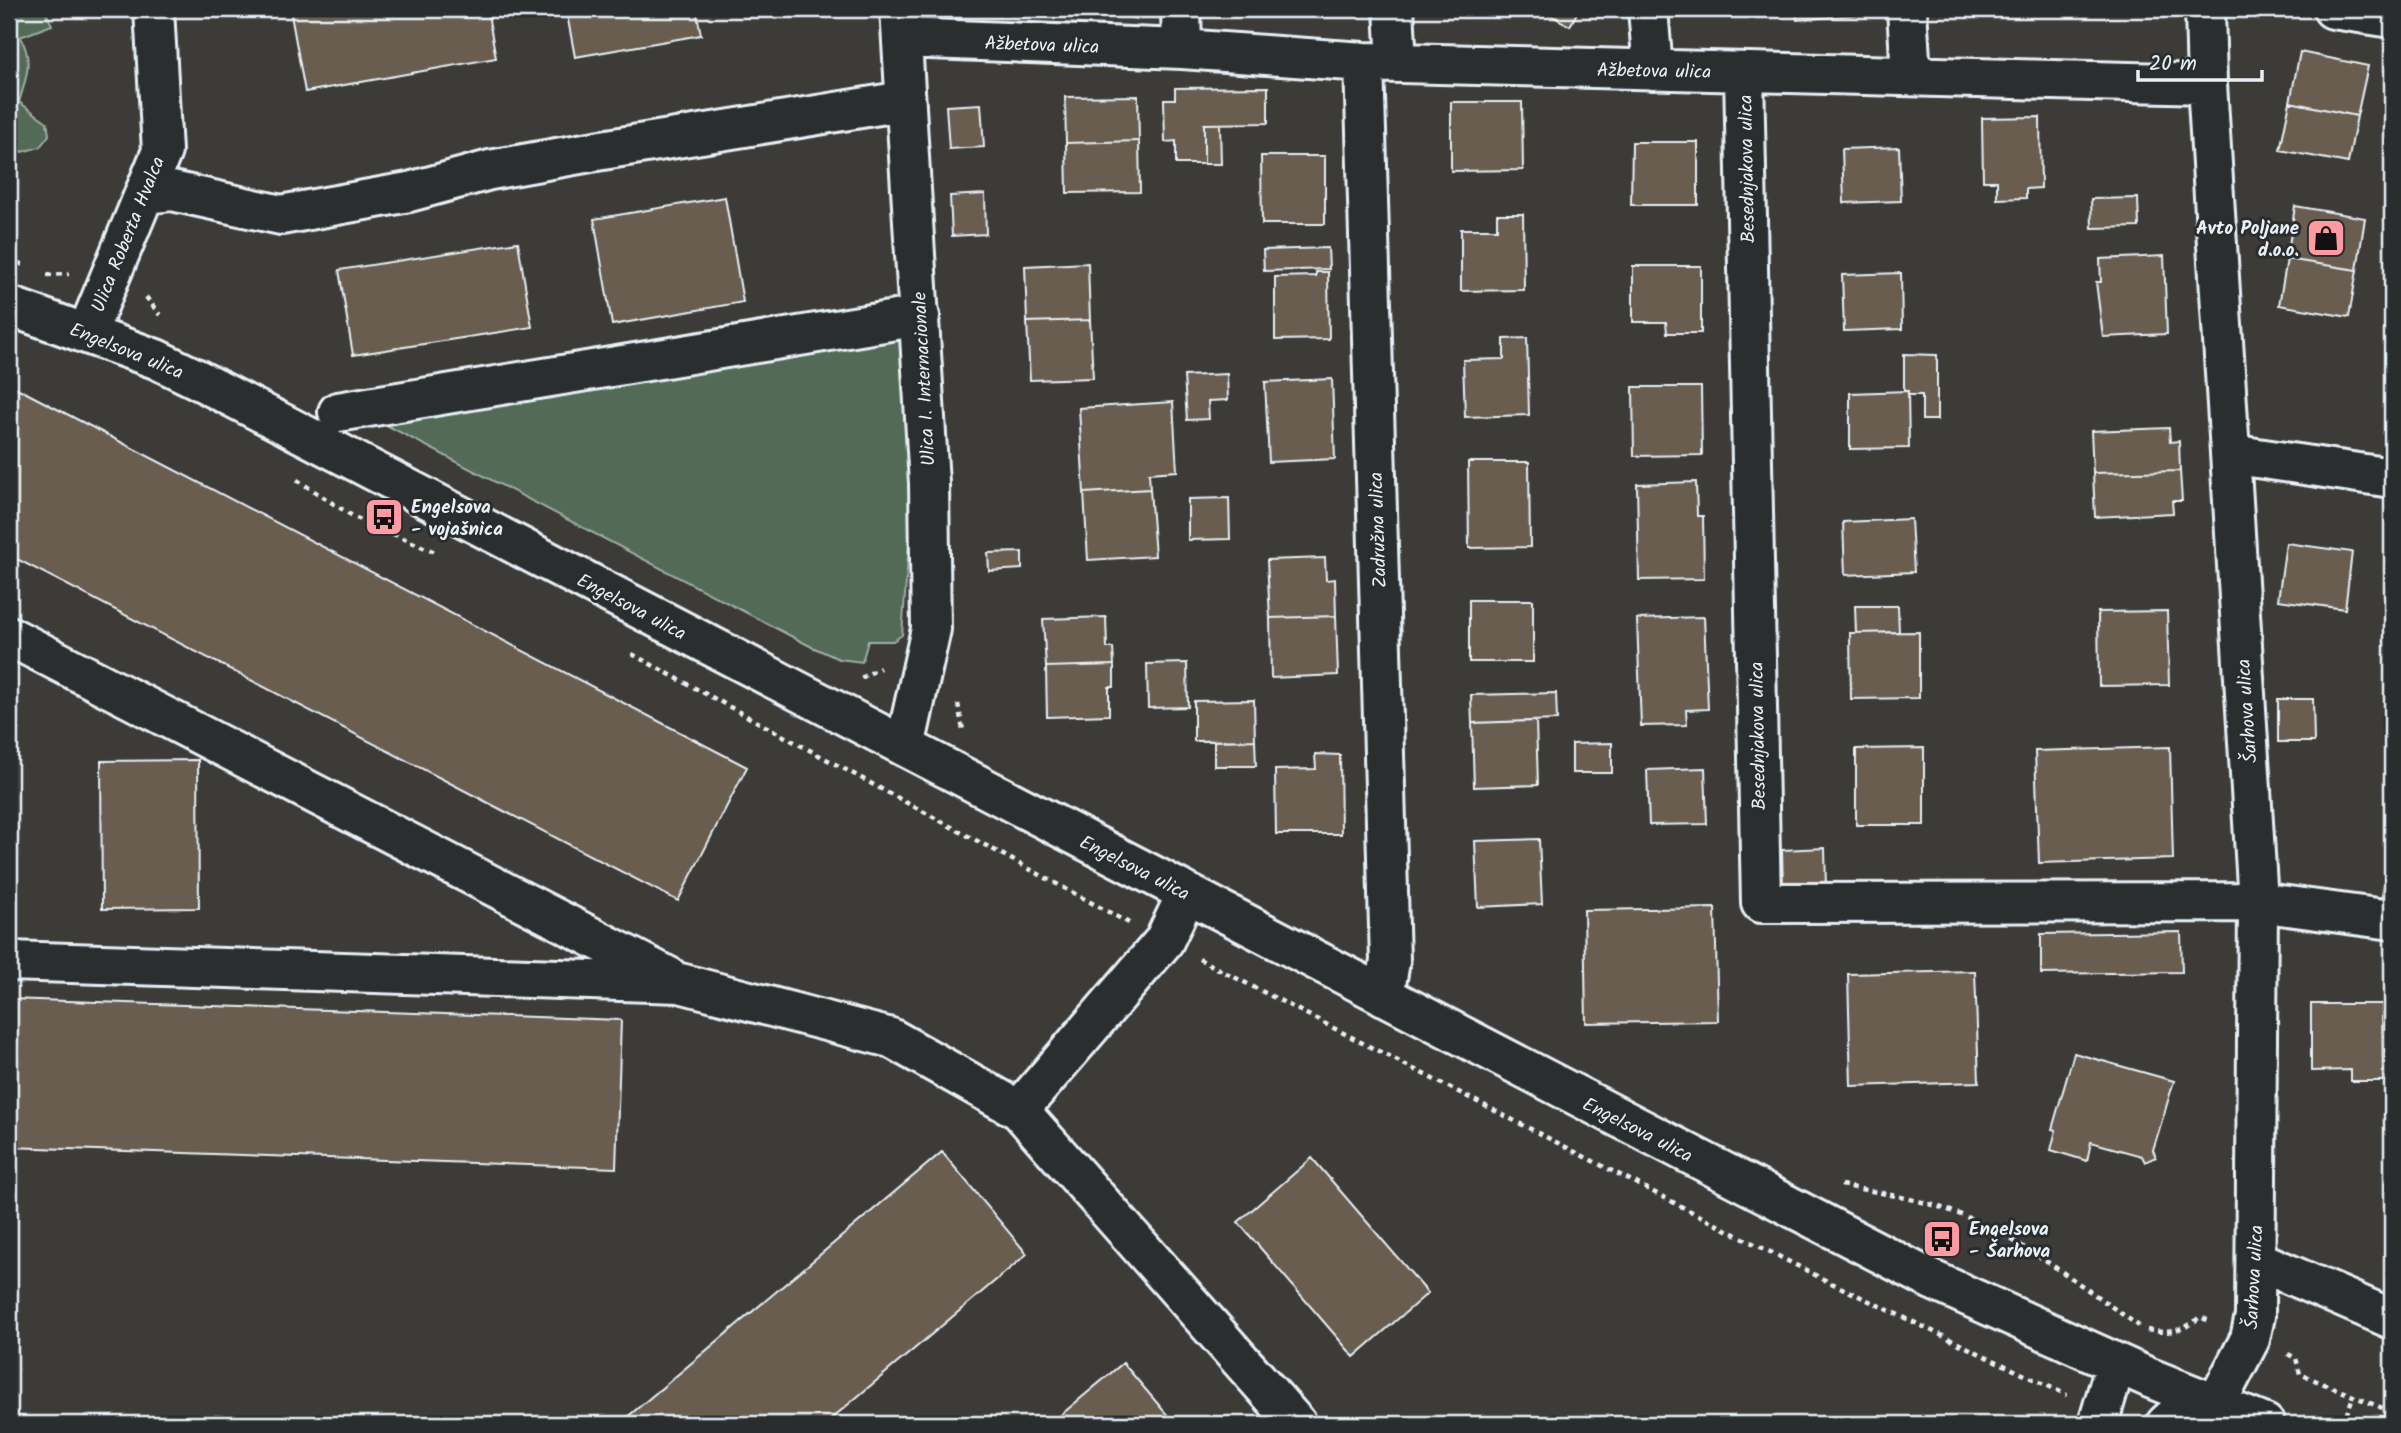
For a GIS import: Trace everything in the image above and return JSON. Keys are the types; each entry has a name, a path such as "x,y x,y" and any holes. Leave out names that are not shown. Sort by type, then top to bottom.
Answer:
{"street":[{"name":"Ulica Roberta Hvalca","path":"87,333 162,151 153,9"},
{"path":"1181,9 1182,49"},
{"path":"1380,63 1394,9"},
{"path":"1648,9 1653,69"},
{"path":"1907,9 1911,76"},
{"name":"Šarhova ulica","path":"2205,9 2207,84 2258,902 2255,1316 2250,1339 2206,1401"},
{"path":"2333,9 2392,18"},
{"name":"Ažbetova ulica","path":"901,23 1182,49 1380,63 2207,84"},
{"name":"Ulica I. Internacionale","path":"901,23 929,483 931,629 905,747"},
{"name":"Zadružna ulica","path":"1380,63 1390,961 1384,996"},
{"name":"Besednjakova ulica","path":"1744,72 1761,902 2258,902"},
{"path":"144,194 172,191 281,215 409,192 490,170 904,101"},
{"name":"Engelsova ulica","path":"9,306 87,333 197,379 1932,1280 2116,1363 2264,1424"},
{"path":"338,412 920,316"},
{"path":"2230,454 2392,478"},
{"path":"9,636 680,983"},
{"path":"1019,1110 1164,941 1187,893"},
{"path":"2258,902 2392,920"},
{"path":"9,961 680,983 891,1038 1019,1110 1297,1424"},
{"path":"2256,1260 2392,1319"},
{"path":"2086,1411 2116,1363"},
{"path":"2166,1424 2206,1401"}],"path":[{"path":"9,258 31,270"},
{"path":"41,275 72,274"},
{"path":"296,479 354,517 446,557"},
{"path":"628,652 1164,941 2086,1411"},
{"path":"2296,1358 2300,1374 2392,1412"},
{"path":"2343,1424 2353,1397"}],"green space":[{"path":"16,9 44,9 52,25 20,37 28,61 19,102 47,122 49,135 40,147 22,152 9,145 9,28 14,24"},
{"path":"900,326 909,469 909,541 902,635 893,641 868,641 862,662 839,659 810,646 365,414"}],"building":[{"path":"290,9 487,9 496,58 305,92"},
{"path":"566,9 696,9 701,35 575,57"},
{"path":"1110,9 1140,9 1136,19"},
{"path":"1280,9 1356,9 1280,14"},
{"path":"1540,9 1579,9 1570,26"},
{"path":"1796,9 1879,9 1880,13 1797,20"},
{"path":"2300,52 2368,66 2357,116 2290,102"},
{"path":"1268,87 1268,123 1204,124 1204,164 1176,164 1176,141 1165,142 1164,99 1175,99 1175,88"},
{"path":"1138,96 1139,141 1066,143 1065,97"},
{"path":"1451,102 1522,102 1523,170 1451,171"},
{"path":"2290,102 2357,116 2348,163 2280,150"},
{"path":"981,104 984,147 949,149 946,106"},
{"path":"2040,117 2041,188 2026,189 2026,198 1997,199 1997,181 1983,181 1982,118"},
{"path":"1204,124 1220,124 1221,164 1204,164"},
{"path":"1139,141 1140,192 1067,193 1066,143"},
{"path":"1632,142 1698,142 1698,205 1631,205"},
{"path":"1899,147 1901,201 1844,203 1842,149"},
{"path":"1261,156 1325,156 1325,224 1262,224"},
{"path":"985,194 986,234 952,236 950,196"},
{"path":"725,197 743,302 612,325 594,219"},
{"path":"2138,198 2139,227 2092,228 2091,199"},
{"name":"Avto Poljane d.o.o.","path":"2295,206 2365,218 2357,270 2287,259"},
{"path":"1497,214 1523,214 1524,290 1461,291 1461,229 1497,229"},
{"path":"518,242 532,327 353,355 339,270"},
{"path":"1328,248 1329,269 1264,271 1263,250"},
{"path":"2164,256 2167,334 2103,337 2096,282 2101,282 2100,259"},
{"path":"2287,259 2357,270 2349,317 2279,305"},
{"path":"1088,263 1090,320 1027,322 1025,266"},
{"path":"1633,266 1701,266 1701,333 1667,333 1666,322 1633,322"},
{"path":"1316,272 1328,272 1329,339 1275,340 1275,277 1316,276"},
{"path":"1901,273 1902,329 1844,331 1842,275"},
{"path":"1090,320 1093,378 1030,380 1027,322"},
{"path":"1527,338 1529,415 1465,417 1463,360 1504,359 1504,339"},
{"path":"1904,354 1937,355 1937,420 1922,420 1922,395 1908,395 1908,391 1904,391"},
{"path":"1227,374 1228,400 1208,401 1209,419 1187,420 1184,376"},
{"path":"1332,379 1335,459 1269,462 1265,382"},
{"path":"9,384 747,767 678,901 9,555"},
{"path":"1633,387 1701,387 1702,455 1634,456"},
{"path":"1908,391 1909,448 1850,449 1850,393"},
{"path":"1173,402 1177,471 1149,473 1150,489 1084,493 1079,408"},
{"path":"2169,428 2170,442 2179,441 2180,471 2093,473 2091,431"},
{"path":"1468,462 1529,462 1530,547 1469,548"},
{"path":"2180,471 2182,501 2172,501 2173,513 2095,517 2093,473"},
{"path":"1696,482 1697,516 1703,516 1704,579 1639,580 1637,484"},
{"path":"1150,489 1155,556 1088,560 1084,493"},
{"path":"1229,498 1230,539 1188,540 1188,499"},
{"path":"1911,519 1914,572 1845,575 1843,522"},
{"path":"2286,543 2352,552 2345,609 2278,600"},
{"path":"1022,552 1022,569 989,571 988,553"},
{"path":"1325,558 1326,580 1335,579 1336,616 1270,618 1267,560"},
{"path":"1469,600 1533,600 1533,662 1469,662"},
{"path":"1855,606 1898,606 1899,632 1856,633"},
{"path":"2167,611 2169,685 2099,686 2098,612"},
{"path":"1336,616 1338,675 1271,678 1270,618"},
{"path":"1106,617 1107,648 1113,648 1114,665 1046,667 1043,619"},
{"path":"1704,617 1708,709 1686,710 1687,725 1641,726 1637,619"},
{"path":"1919,632 1919,698 1851,699 1850,633"},
{"path":"1187,663 1188,707 1148,708 1147,664"},
{"path":"1114,665 1114,687 1109,687 1109,715 1047,717 1046,667"},
{"path":"1556,693 1557,720 1472,723 1471,695"},
{"path":"2278,699 2313,699 2314,742 2278,742"},
{"path":"1254,700 1255,740 1194,741 1194,701"},
{"path":"1536,721 1538,785 1474,787 1472,723"},
{"path":"1255,740 1256,766 1214,766 1214,741"},
{"path":"1612,743 1612,773 1572,773 1572,744"},
{"path":"2170,747 2173,859 2039,863 2035,751"},
{"path":"1924,748 1924,825 1856,825 1856,749"},
{"path":"1315,754 1340,755 1341,834 1276,834 1275,770 1316,769"},
{"path":"198,760 199,908 102,909 101,761"},
{"path":"1705,768 1707,824 1649,825 1647,770"},
{"path":"1539,839 1542,904 1478,907 1475,841"},
{"path":"1825,848 1826,888 1783,889 1782,850"},
{"path":"2392,852 2392,903 2381,901"},
{"path":"1715,908 1718,1021 1586,1023 1584,910"},
{"path":"2181,932 2182,972 2041,974 2041,934"},
{"path":"1975,971 1979,1082 1851,1086 1848,974"},
{"path":"9,999 621,1020 616,1168 9,1147"},
{"path":"2311,1004 2382,1004 2383,1081 2350,1081 2350,1070 2311,1071"},
{"path":"2074,1053 2174,1081 2153,1150 2156,1157 2145,1162 2142,1156 2091,1142 2087,1161 2051,1150 2056,1130 2052,1129"},
{"path":"9,1147 17,1148 13,1251 9,1250"},
{"path":"942,1152 1027,1254 825,1424 619,1424"},
{"path":"1312,1158 1428,1293 1354,1357 1238,1222"},
{"path":"1123,1363 1175,1424 1050,1424"}],"place":[{"name":"Avto Poljane d.o.o.","path":"2326,238"},
{"name":"Engelsova - vojašnica","path":"384,517"},
{"name":"Engelsova - Šarhova","path":"1942,1239"}]}
